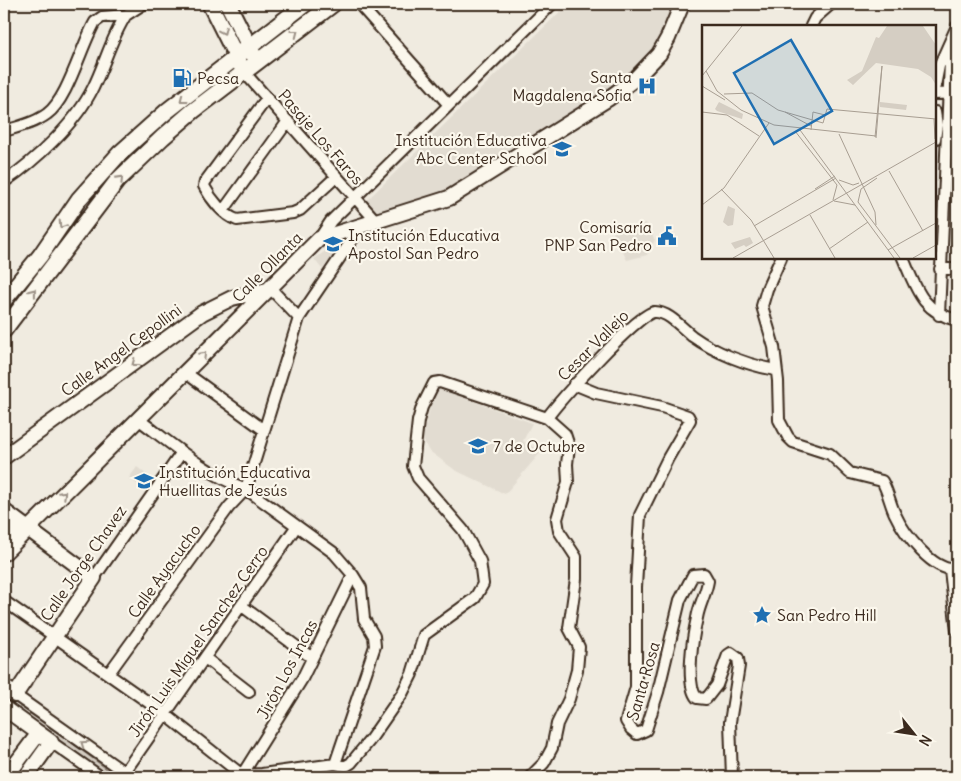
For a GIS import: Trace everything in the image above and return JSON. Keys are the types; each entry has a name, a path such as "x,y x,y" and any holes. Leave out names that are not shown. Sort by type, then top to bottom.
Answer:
{"main road":[{"path":"210,4 235,58 244,72"},
{"path":"228,4 258,62"},
{"path":"6,296 44,250 79,199 120,153 149,126 305,4"},
{"path":"4,330 117,181 163,137 333,4"}],"street":[{"path":"4,182 48,145 84,105 100,73 115,32 126,15 143,4"},
{"path":"359,4 449,106"},
{"name":"Calle Ollanta","path":"4,553 319,239 331,222 552,4"},
{"path":"319,239 449,198 609,98 636,78 659,54 682,4"},
{"path":"812,25 815,18 831,4"},
{"path":"4,132 21,127 51,110 64,93 95,22 102,16 126,15"},
{"path":"936,79 938,66 957,27"},
{"path":"939,315 946,169 953,94 951,40"},
{"name":"Pasaje Los Faros","path":"244,72 376,221"},
{"path":"936,94 953,94"},
{"path":"267,98 204,186 229,218 237,220 293,214 306,206 336,176"},
{"path":"936,118 936,132"},
{"path":"223,211 288,122"},
{"path":"946,169 957,169"},
{"path":"246,489 299,318 362,226"},
{"path":"781,259 767,288 762,306 774,347 778,381 778,414 788,437 804,446 830,454 850,473 882,481 896,516 918,548 928,558 954,570 957,631"},
{"path":"904,259 927,305 939,315 957,320"},
{"path":"940,269 957,269"},
{"path":"269,289 299,318"},
{"name":"Calle Angel Cepollini","path":"4,457 202,313 232,298 269,289"},
{"name":"Cesar Vallejo","path":"547,418 574,384 646,314 654,312 665,315 692,336 728,355 776,370"},
{"path":"186,373 264,430"},
{"path":"4,600 165,714 240,776 335,764 346,766 351,763 393,710 412,674 424,635 475,598 483,584 480,561 463,530 415,472 413,458 416,432 429,389 434,383 440,382 547,418 565,434 569,446 568,482 557,518 559,531 576,557 576,579 569,628 579,647 577,670 558,724 552,748 544,763 530,777"},
{"name":"Santa Rosa","path":"574,384 596,393 662,407 688,416 690,420 668,458 640,515 636,586 636,687 626,721 637,734 646,730 658,692 680,600 693,575 704,574 708,581 706,596 697,616 692,657 692,689 697,698 706,699 717,685 728,655 731,654 738,658 739,666 730,722 732,777"},
{"path":"138,420 182,452 228,481 246,489 334,553 354,575 361,588 364,620 374,636 376,646 335,764"},
{"name":"Calle Jorge Chavez","path":"9,691 53,636 182,452"},
{"name":"Calle Ayacucho","path":"108,673 229,507 246,489"},
{"path":"4,511 24,532 94,578"},
{"name":"Jirón Luis Miguel Sanchez Cerro","path":"127,775 165,714 296,527"},
{"path":"4,529 24,532"},
{"name":"Jirón Los Incas","path":"240,776 297,688 354,575"},
{"path":"242,606 312,658"},
{"path":"204,658 249,692"},
{"path":"9,691 127,775"},
{"path":"4,708 101,777"},
{"path":"6,777 38,733"},
{"path":"26,777 51,742"}],"shaded area":[{"path":"568,4 675,4 661,39 642,65 579,114 466,183 380,214 365,202"},
{"path":"646,223 655,240 647,255 627,260 613,232"},
{"path":"344,241 345,245 322,269 314,259 334,245"},
{"name":"7 de Octubre","path":"440,389 532,423 523,441 541,452 505,494 455,470 428,450 422,437 434,395"},
{"name":"Institución Educativa Huellitas de Jesús","path":"137,467 158,484 151,494 129,478"},
{"path":"21,706 115,776 107,777 17,711"}],"place":[{"name":"Pecsa","path":"182,78"},
{"name":"Santa Magdalena Sofia","path":"647,86"},
{"name":"Institución Educativa Abc Center School","path":"562,149"},
{"name":"Comisaría PNP San Pedro","path":"667,236"},
{"name":"Institución Educativa Apostol San Pedro","path":"333,244"},
{"name":"7 de Octubre","path":"478,446"},
{"name":"Institución Educativa Huellitas de Jesús","path":"144,481"},
{"name":"San Pedro Hill","path":"762,615"}]}
